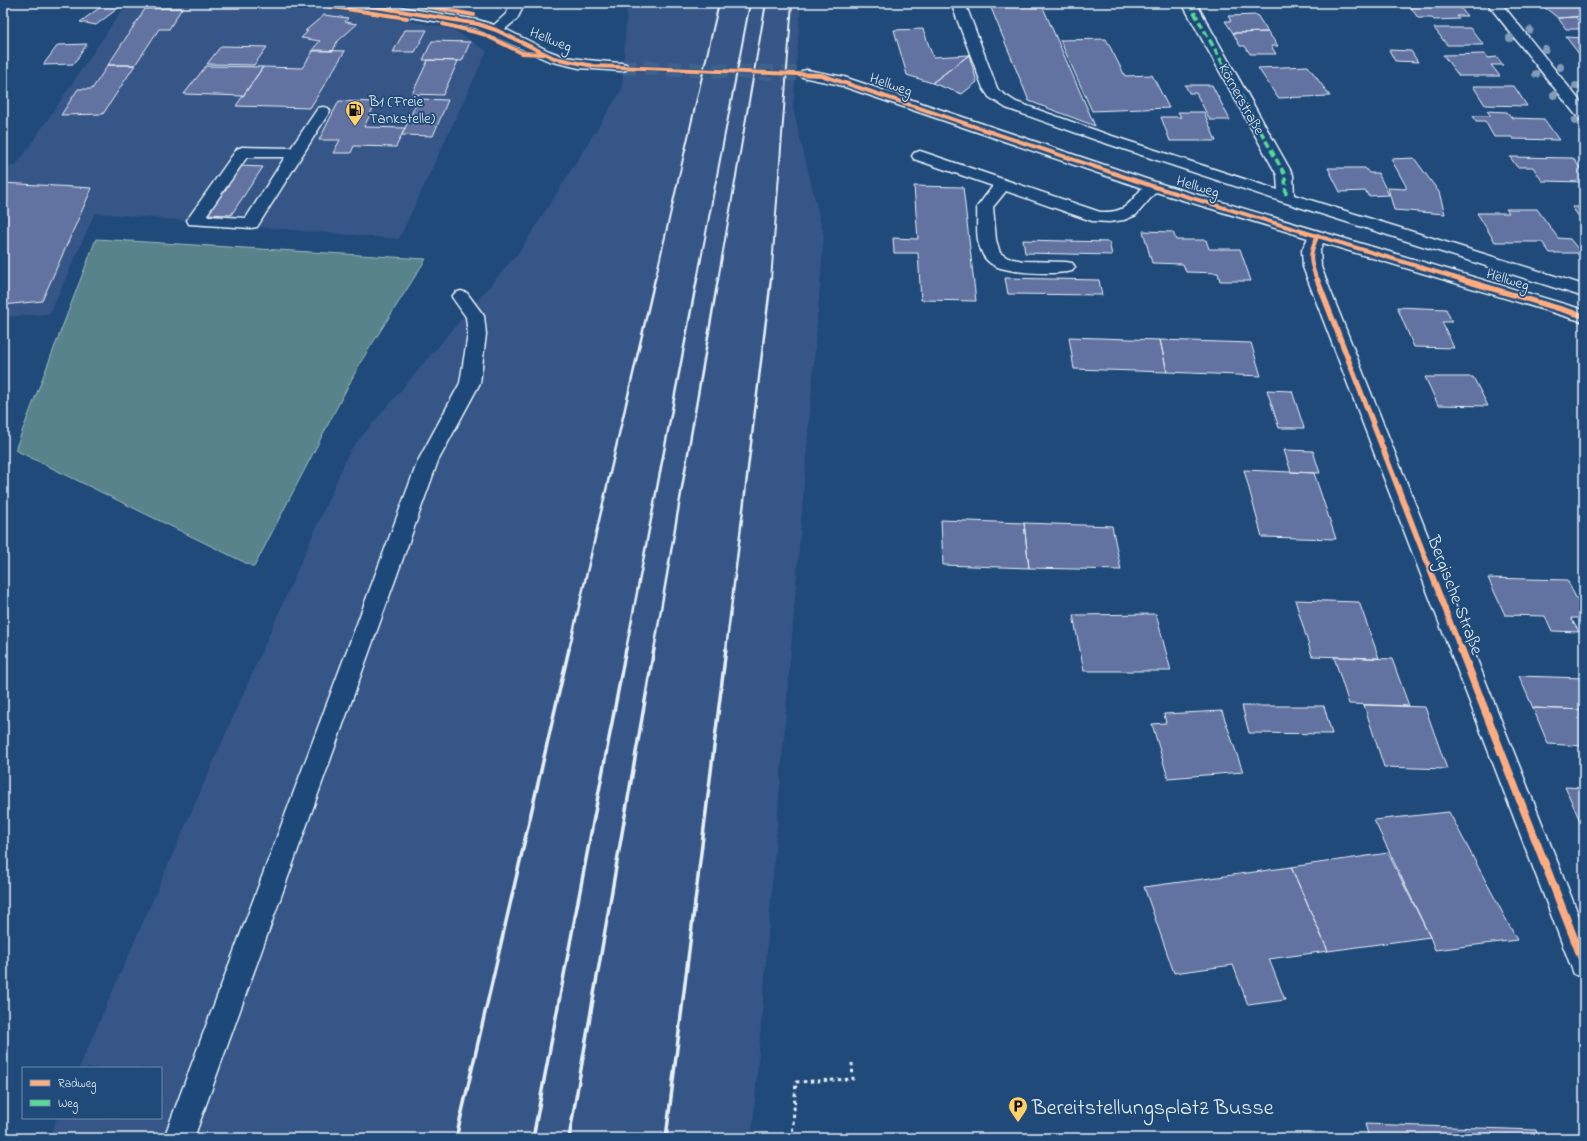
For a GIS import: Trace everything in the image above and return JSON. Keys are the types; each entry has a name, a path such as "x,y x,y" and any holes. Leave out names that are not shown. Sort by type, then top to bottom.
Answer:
{"street":[{"name":"Hellweg","path":"352,3 450,19 496,30 554,58 593,66 621,67"},
{"path":"496,30 512,16 518,3"},
{"name":"Hellweg","path":"958,3 990,88 994,94 1011,105 1101,137 1286,198 1584,291"},
{"name":"Körnerstraße","path":"1189,3 1285,176 1286,198"},
{"path":"1494,3 1584,116"},
{"name":"Hellweg","path":"807,74 840,80 1152,186 1584,316"},
{"path":"296,153 242,152 195,220 251,223 296,153 322,111"},
{"path":"920,156 1098,216 1112,218 1132,212 1152,186"},
{"path":"1003,184 985,207 990,250 994,257 1003,263 1013,266 1066,267"},
{"name":"Bergische Straße","path":"1318,236 1311,250 1312,267 1584,964"},
{"path":"178,1138 428,461 470,383 476,334 475,316 461,297"}],"path":[{"path":"792,1138 796,1082 853,1079 852,1063"}],"shaded area":[{"path":"134,3 299,3 375,14 452,29 487,51 399,239 95,213 50,314 3,317 3,166 16,166 120,13"},
{"path":"627,3 801,3 793,109 824,236 752,1138 49,1138 57,1119 162,1119 162,1067 79,1067 350,450 522,248 622,89"}],"green space":[{"path":"96,239 426,259 360,363 254,567 15,450"}],"building":[{"path":"106,3 125,3 96,25 80,22"},
{"path":"436,3 460,3 460,5 459,8"},
{"path":"460,3 497,3 496,5 459,5"},
{"path":"989,3 1041,3 1095,126 1029,101"},
{"path":"1408,3 1457,3 1467,16 1457,16 1459,19 1434,20 1432,18 1418,18"},
{"path":"1539,3 1580,3 1584,6 1584,16 1558,18"},
{"path":"182,8 169,29 159,29 135,65 108,65 145,9"},
{"path":"324,15 348,18 345,22 357,24 337,42 333,51 311,51 320,41 301,38 308,31 305,31"},
{"path":"1257,15 1268,32 1233,33 1225,21 1231,21 1228,16"},
{"path":"1576,17 1584,29 1566,29 1558,18"},
{"path":"1434,28 1470,28 1484,45 1447,45"},
{"path":"923,29 933,57 969,55 932,83 907,75 894,30"},
{"path":"405,30 427,30 415,52 393,52"},
{"path":"1268,32 1278,46 1271,46 1276,54 1250,54 1245,46 1240,46 1233,33"},
{"path":"1566,37 1584,38 1584,54 1579,54"},
{"path":"1106,39 1125,76 1152,75 1169,108 1092,111 1060,40"},
{"path":"432,41 470,42 462,61 423,60"},
{"path":"87,44 74,64 43,65 58,45"},
{"path":"221,46 267,47 254,65 207,64"},
{"path":"314,50 345,51 310,108 236,106 263,67 302,68"},
{"path":"1389,50 1411,51 1418,62 1395,61"},
{"path":"1485,54 1487,58 1497,57 1503,65 1491,65 1500,76 1459,76 1443,55"},
{"path":"969,55 977,82 962,94 932,83"},
{"path":"428,60 458,61 443,95 412,94"},
{"path":"108,65 135,65 103,114 61,115 78,89 92,89"},
{"path":"206,66 263,67 243,96 184,94"},
{"path":"1308,66 1330,96 1278,98 1258,68"},
{"path":"1185,85 1212,85 1230,120 1210,120 1196,93 1189,93"},
{"path":"1473,86 1514,86 1527,106 1485,105"},
{"path":"418,99 448,100 433,136 402,135"},
{"name":"B1 (Freie Tankstelle)","path":"339,101 376,102 364,127 405,128 396,147 354,146 351,153 333,153 340,140 319,140"},
{"path":"1487,111 1507,112 1512,118 1544,119 1559,140 1494,137 1485,121 1476,121 1473,116 1491,116"},
{"path":"1178,112 1204,112 1216,141 1170,141 1161,117 1181,117"},
{"path":"1510,157 1573,158 1584,174 1584,182 1542,181 1533,167 1517,167"},
{"path":"1414,158 1439,192 1445,214 1394,210 1388,188 1406,189 1406,186 1391,159"},
{"path":"240,166 263,167 231,215 207,214"},
{"path":"1328,168 1365,168 1369,173 1378,173 1389,195 1368,196 1366,191 1340,192"},
{"path":"3,183 92,188 42,301 3,305"},
{"path":"914,186 963,187 976,301 921,300 918,253 894,253 893,238 918,239"},
{"path":"1572,207 1584,207 1584,224"},
{"path":"1506,209 1537,209 1558,238 1570,239 1578,249 1584,249 1584,264 1577,253 1550,253 1542,242 1495,242 1477,213 1509,213"},
{"path":"1143,231 1173,232 1176,240 1206,240 1209,249 1240,249 1251,281 1220,281 1218,273 1186,272 1183,264 1152,263"},
{"path":"1023,240 1109,242 1112,255 1025,253"},
{"path":"1005,278 1099,280 1102,295 1008,294"},
{"path":"1397,307 1446,309 1452,322 1442,322 1454,348 1414,347"},
{"path":"1069,337 1160,340 1167,372 1074,369"},
{"path":"1160,340 1251,343 1261,376 1167,372"},
{"path":"1425,377 1473,377 1488,406 1438,405"},
{"path":"1267,390 1292,391 1304,428 1279,428"},
{"path":"1284,450 1313,451 1320,473 1291,472"},
{"path":"1244,470 1314,473 1336,539 1262,537"},
{"path":"941,520 1024,523 1029,568 943,565"},
{"path":"1024,523 1112,526 1121,570 1029,568"},
{"path":"1488,578 1567,580 1584,613 1584,618 1571,618 1579,632 1552,631 1545,616 1505,615"},
{"path":"1295,600 1359,602 1379,658 1312,656"},
{"path":"1156,614 1171,671 1084,671 1073,615"},
{"path":"1334,657 1392,659 1409,706 1349,704"},
{"path":"1519,676 1584,678 1584,710 1533,708"},
{"path":"1364,705 1425,707 1447,769 1384,767"},
{"path":"1242,706 1324,706 1332,734 1249,733"},
{"path":"1533,708 1584,710 1584,746 1548,744"},
{"path":"1222,711 1243,772 1168,778 1152,724 1166,723 1164,714"},
{"path":"1565,787 1584,788 1584,830"},
{"path":"1449,812 1517,940 1435,950 1374,820"},
{"path":"1388,853 1430,937 1328,951 1291,867"},
{"path":"1291,867 1328,951 1269,959 1285,1000 1248,1005 1233,965 1174,973 1144,887"},
{"path":"1365,1124 1536,1130 1539,1138 1369,1138"}],"tunnel":[{"path":"621,67 807,74"}],"railway":[{"path":"655,280 719,3"},
{"path":"697,280 750,3"},
{"path":"718,280 766,3"},
{"path":"771,280 792,3"},
{"path":"569,650 655,279"},
{"path":"626,650 697,279"},
{"path":"654,650 718,279"},
{"path":"726,650 771,279"},
{"path":"456,1138 569,649"},
{"path":"533,1138 626,649"},
{"path":"569,1138 654,649"},
{"path":"666,1138 726,649"}],"marked path":[{"path":"1189,3 1285,175 1286,198"},
{"path":"1190,4 1217,3"}],"cycle path":[{"path":"306,3 407,18"},
{"path":"352,3 478,24 496,30 554,58 593,66 821,75 1152,186 1584,316"},
{"path":"408,3 474,15"},
{"path":"443,24 483,34 522,53 543,54"},
{"path":"1318,235 1311,250 1312,267 1584,964"}],"place":[{"name":"B1 (Freie Tankstelle)","path":"355,127"},
{"name":"Bereitstellungsplatz Busse","path":"1018,1123"}]}
